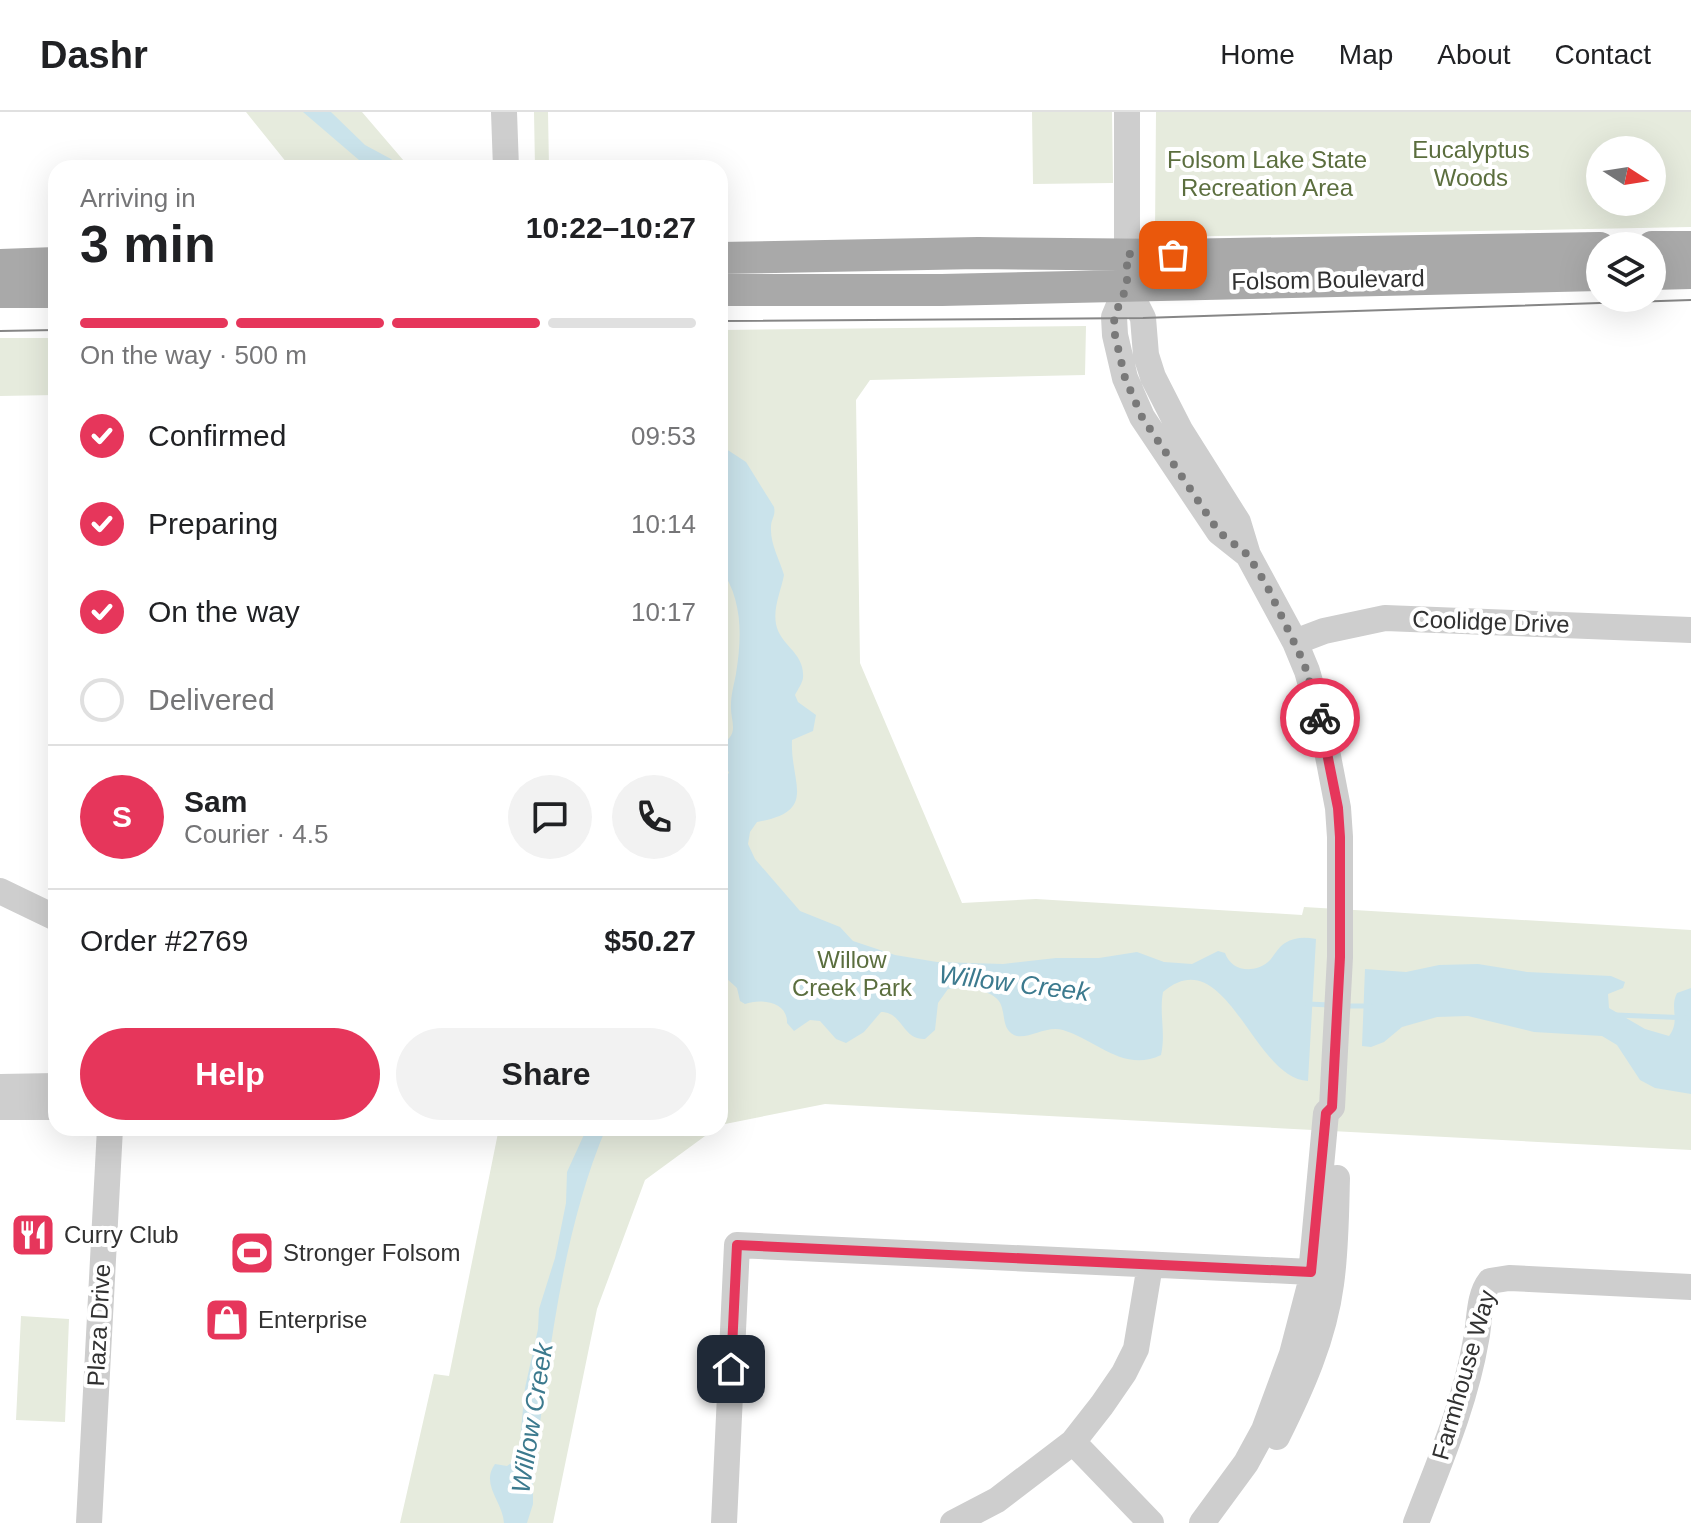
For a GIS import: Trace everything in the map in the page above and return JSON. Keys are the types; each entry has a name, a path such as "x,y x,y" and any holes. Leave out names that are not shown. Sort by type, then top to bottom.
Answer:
{"main road":[{"path":"1666,247 1691,247"},
{"name":"Folsom Boulevard","path":"728,290 942,290 1127,270 1586,249"},
{"name":"Folsom Boulevard","path":"728,258 978,253 1127,270 1586,275"},
{"path":"0,265 48,263"},
{"path":"1666,274 1691,273"},
{"path":"0,292 48,292"}],"street":[{"path":"504,112 506,160"},
{"path":"1127,112 1127,270 1143,318 1146,355 1153,377 1180,430 1238,522 1248,555 1295,642 1307,671 1334,780 1340,837 1341,901 1332,1107 1326,1113 1311,1272 1292,1354 1264,1430 1246,1463 1202,1523"},
{"name":"Coolidge Drive","path":"1295,642 1324,631 1385,618 1691,630"},
{"path":"0,891 48,914"},
{"path":"0,1087 48,1086"},
{"path":"0,1107 48,1107"},
{"path":"1220,1523 1238,1501 1278,1435 1311,1361 1323,1325 1331,1287 1336,1229 1338,1113 1332,1107"},
{"name":"Plaza Drive","path":"89,1523 110,1136"},
{"path":"724,1523 737,1245 1311,1272"},
{"path":"953,1523 997,1500 1073,1442 1124,1373 1136,1349 1150,1265"},
{"name":"Farmhouse Way","path":"1416,1523 1460,1405 1483,1298 1490,1281 1509,1278 1691,1287"},
{"path":"1073,1442 1151,1523"}],"green space":[{"path":"246,112 362,112 403,160 285,160"},
{"path":"534,112 548,112 549,160 535,160"},
{"path":"1032,112 1112,112 1113,183 1033,184"},
{"name":"Folsom Lake State Recreation Area","path":"1156,112 1691,112 1691,227 1162,237 1155,233"},
{"name":"Willow Creek Park","path":"1086,326 1085,375 870,380 856,400 860,663 962,903 1036,899 1302,915 1304,907 1691,930 1691,1150 825,1104 728,1123 728,330"},
{"path":"0,338 48,338 48,395 0,396"},
{"path":"497,1136 705,1136 645,1180 597,1309 553,1523 400,1523 434,1374 449,1376"},
{"path":"21,1316 69,1319 65,1422 16,1420"}],"water":[{"path":"303,112 331,112 365,145 392,160 359,160"},
{"path":"728,450 746,462 774,507 771,533 784,575 776,605 776,624 778,632 803,669 795,695 798,702 816,715 813,731 792,740 797,793 795,803 776,817 757,822 750,832 748,844 755,859 800,911 840,927 853,941 895,955 937,962 1003,964 1056,958 1099,958 1137,952 1164,962 1192,964 1218,951 1225,953 1237,967 1249,969 1268,962 1289,941 1316,939 1308,1081 1289,1074 1271,1059 1222,996 1204,983 1185,980 1163,992 1161,1055 1148,1060 1122,1058 1063,1030 1014,1035 1006,1026 999,1001 987,993 971,989 948,989 938,1003 935,1030 925,1039 912,1035 894,1016 881,1012 864,1032 846,1043 836,1039 820,1021 810,1020 794,1031 778,1006 766,1002 745,1004 740,1001 737,988 728,980 728,739 733,731 731,701 740,632 728,580"},
{"path":"1478,964 1527,972 1611,976 1625,982 1623,988 1608,994 1609,1008 1645,1029 1669,1036 1674,1025 1677,993 1691,988 1691,1094 1655,1088 1640,1080 1617,1045 1602,1036 1534,1032 1468,1016 1437,1017 1402,1027 1384,1042 1371,1047 1362,1046 1365,969 1406,972 1439,965"},
{"path":"583,1136 603,1136 578,1211 558,1300 533,1478 533,1504 527,1523 504,1523 491,1486 491,1471 495,1464 507,1466 514,1461 519,1451 525,1388 538,1329 539,1309 555,1258 566,1203 567,1172"}],"waterway":[{"name":"Willow Creek","path":"1308,1004 1330,1005"},
{"name":"Willow Creek","path":"1344,1006 1370,1006"},
{"name":"Willow Creek","path":"1616,1015 1691,1018"}],"tram line":[{"path":"728,321 1143,318 1691,300"},
{"path":"0,331 48,330"}],"way so far":[{"path":"1173,255 1127,254 1127,286 1114,317 1125,378 1142,417 1219,532 1248,555 1267,586 1304,663 1320,718"}],"place":[{"name":"Curry Club","path":"33,1235"},
{"name":"Stronger Folsom","path":"252,1253"},
{"name":"Enterprise","path":"227,1320"}],"route":[{"path":"731,1369 737,1245 1311,1272 1326,1113 1332,1107 1341,901 1338,808 1320,718"}],"park label":[{"name":"Eucalyptus Woods","path":"1471,164"}]}
